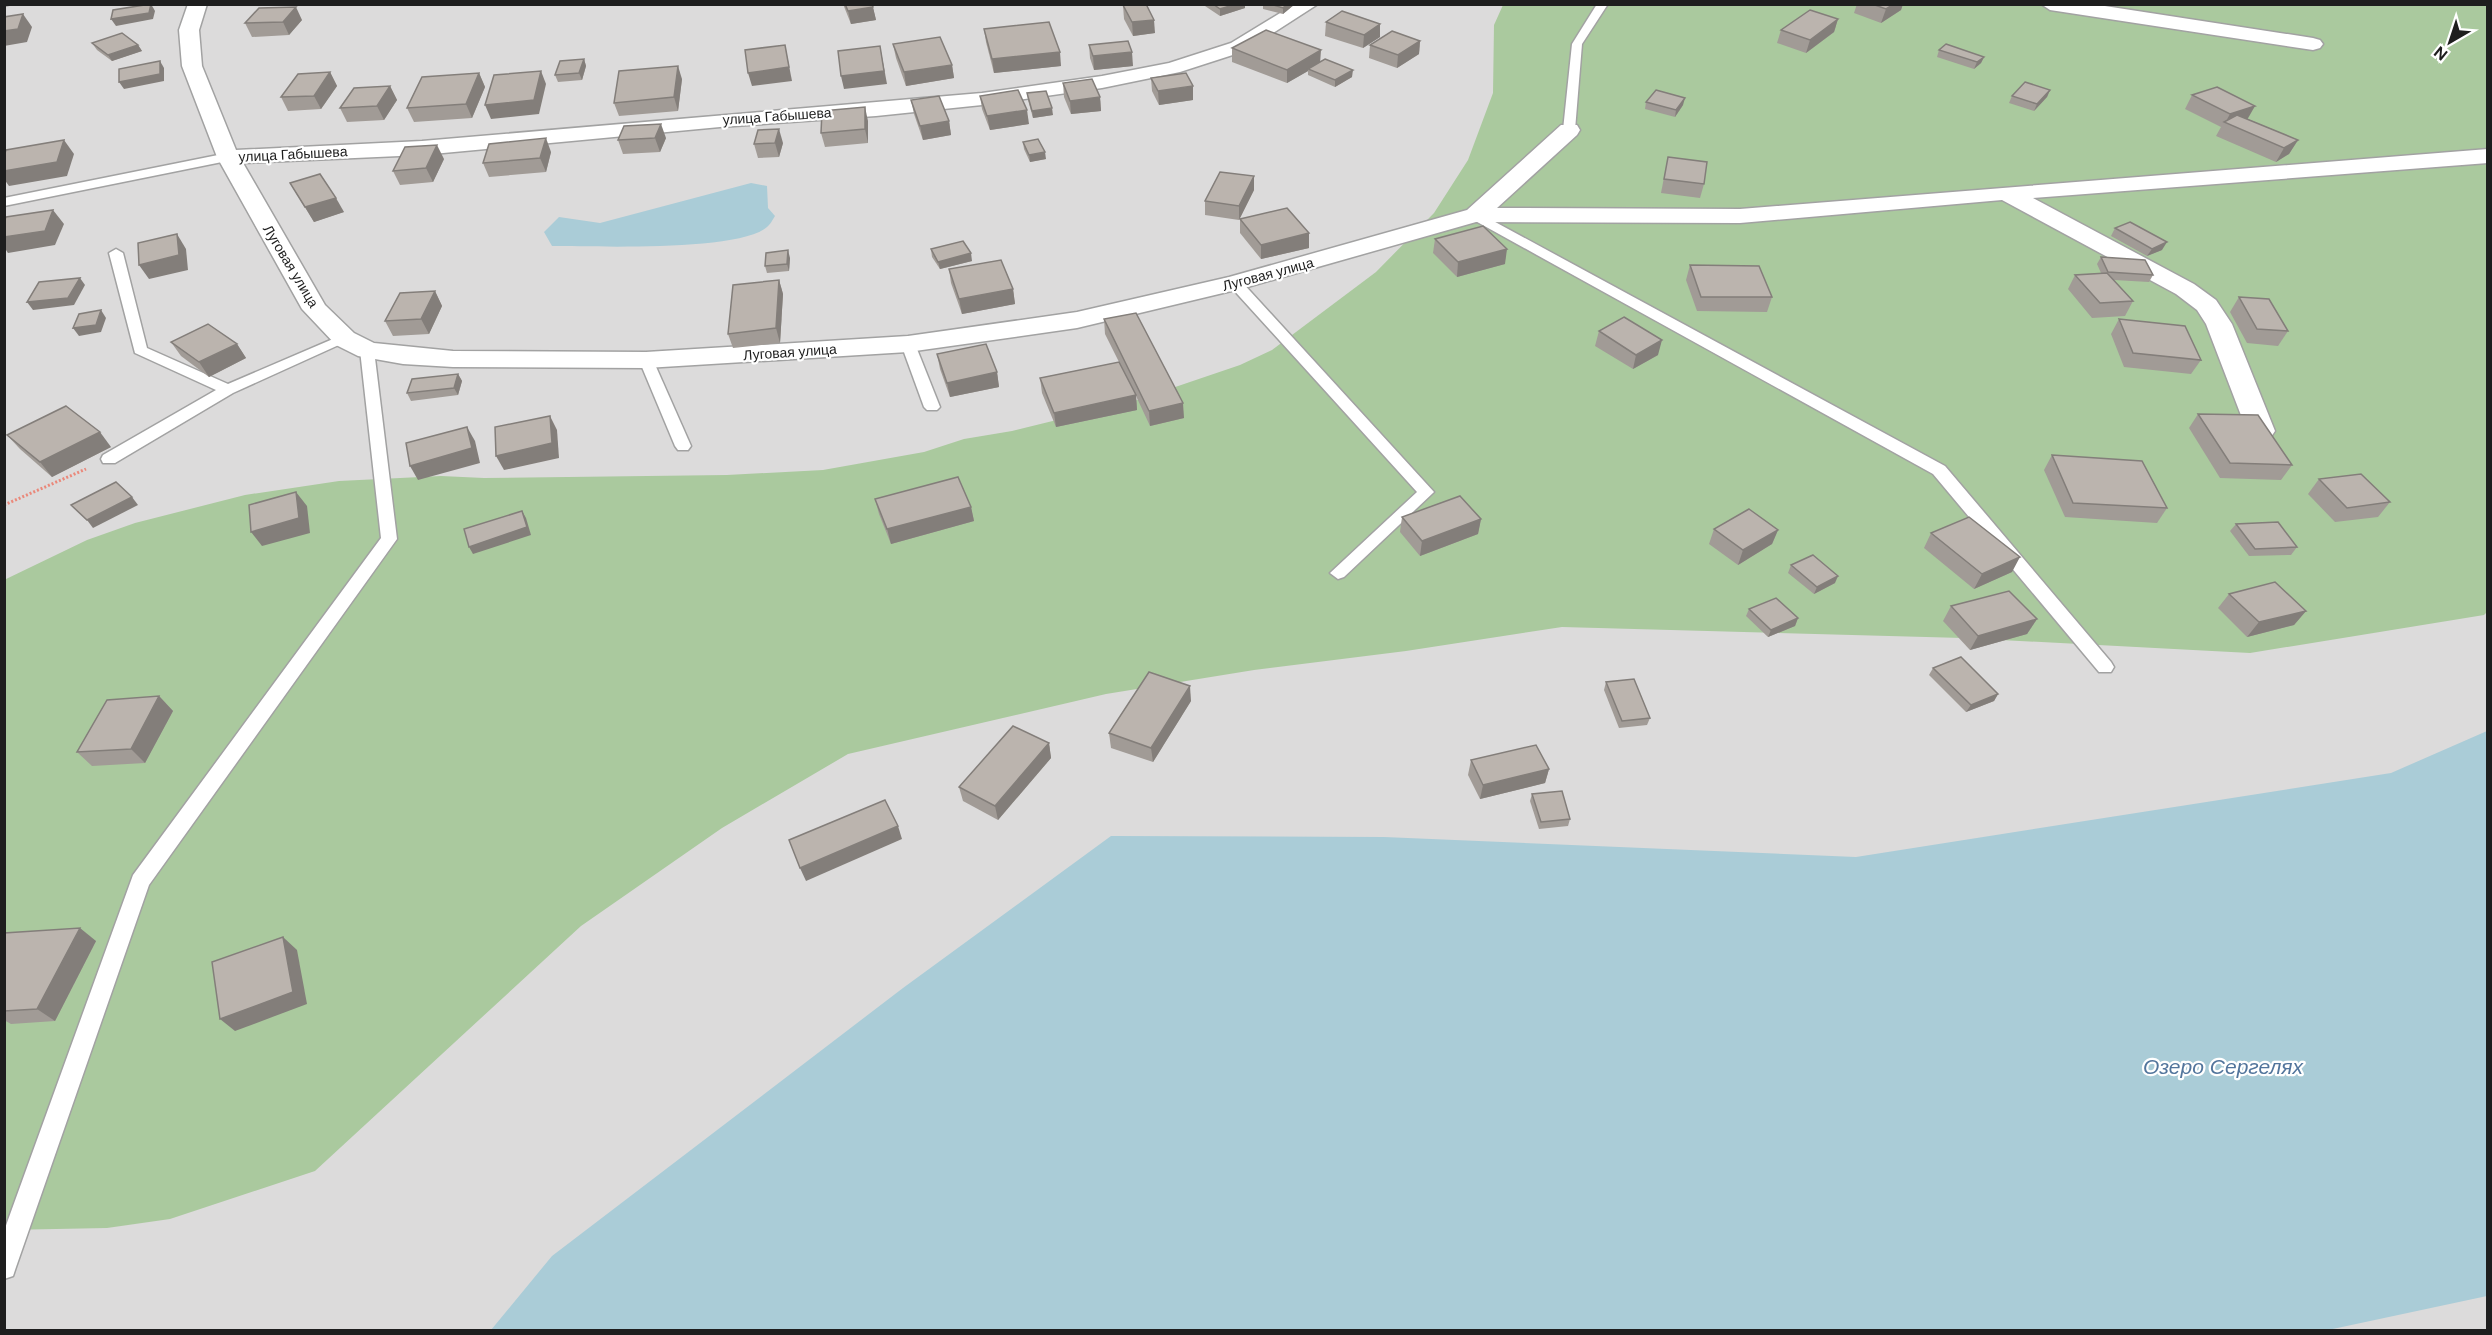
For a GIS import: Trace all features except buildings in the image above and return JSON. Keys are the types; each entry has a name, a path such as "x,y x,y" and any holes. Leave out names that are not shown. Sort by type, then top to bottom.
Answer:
{"street":[{"name":"Луговая улица","path":"198,4 189,30 192,66 228,157 309,300 345,339 367,350 453,359 646,360 908,344 1077,320 1235,283 1474,215 1569,130"},
{"name":"улица Габышева","path":"228,157 422,148 720,120 876,110 982,99 1102,82 1173,68 1238,47 1309,4"},
{"path":"2050,4 2313,44"},
{"path":"1474,215 1740,216 2487,156"},
{"path":"2006,193 2185,289 2206,305 2218,324 2261,431"}],"lane":[{"path":"1569,130 1577,44 1603,4"},
{"path":"4,202 228,157"},
{"path":"1474,215 1939,470 2105,667"},
{"path":"116,253 140,350 228,390"},
{"path":"1235,283 1426,492 1338,573"},
{"path":"109,459 228,390 345,339"},
{"path":"908,344 932,407"},
{"path":"4,1267 140,881 389,539 367,350"},
{"path":"646,360 683,447"}],"path":[{"path":"4,505 109,459"}],"shaded area":[{"path":"5,5 2487,5 2487,1330 5,1330"}],"green space":[{"path":"1503,5 2487,5 2488,611 2484,615 2250,653 1963,638 1562,627 1406,651 1254,670 1106,694 848,754 722,828 581,926 315,1171 170,1219 107,1228 5,1230 4,580 87,540 135,523 245,495 339,481 441,476 484,478 727,475 823,470 924,452 964,439 1012,431 1134,401 1240,365 1272,350 1376,272 1434,213 1468,160 1493,93 1494,25"}],"water":[{"path":"751,183 767,186 768,208 775,216 767,227 751,235 727,241 631,247 552,246 544,232 559,217 600,223"},
{"name":"Озеро Сергелях","path":"2487,731 2487,1296 2328,1330 491,1330 552,1256 903,988 1111,836 1384,837 1856,857 2391,773"}]}
